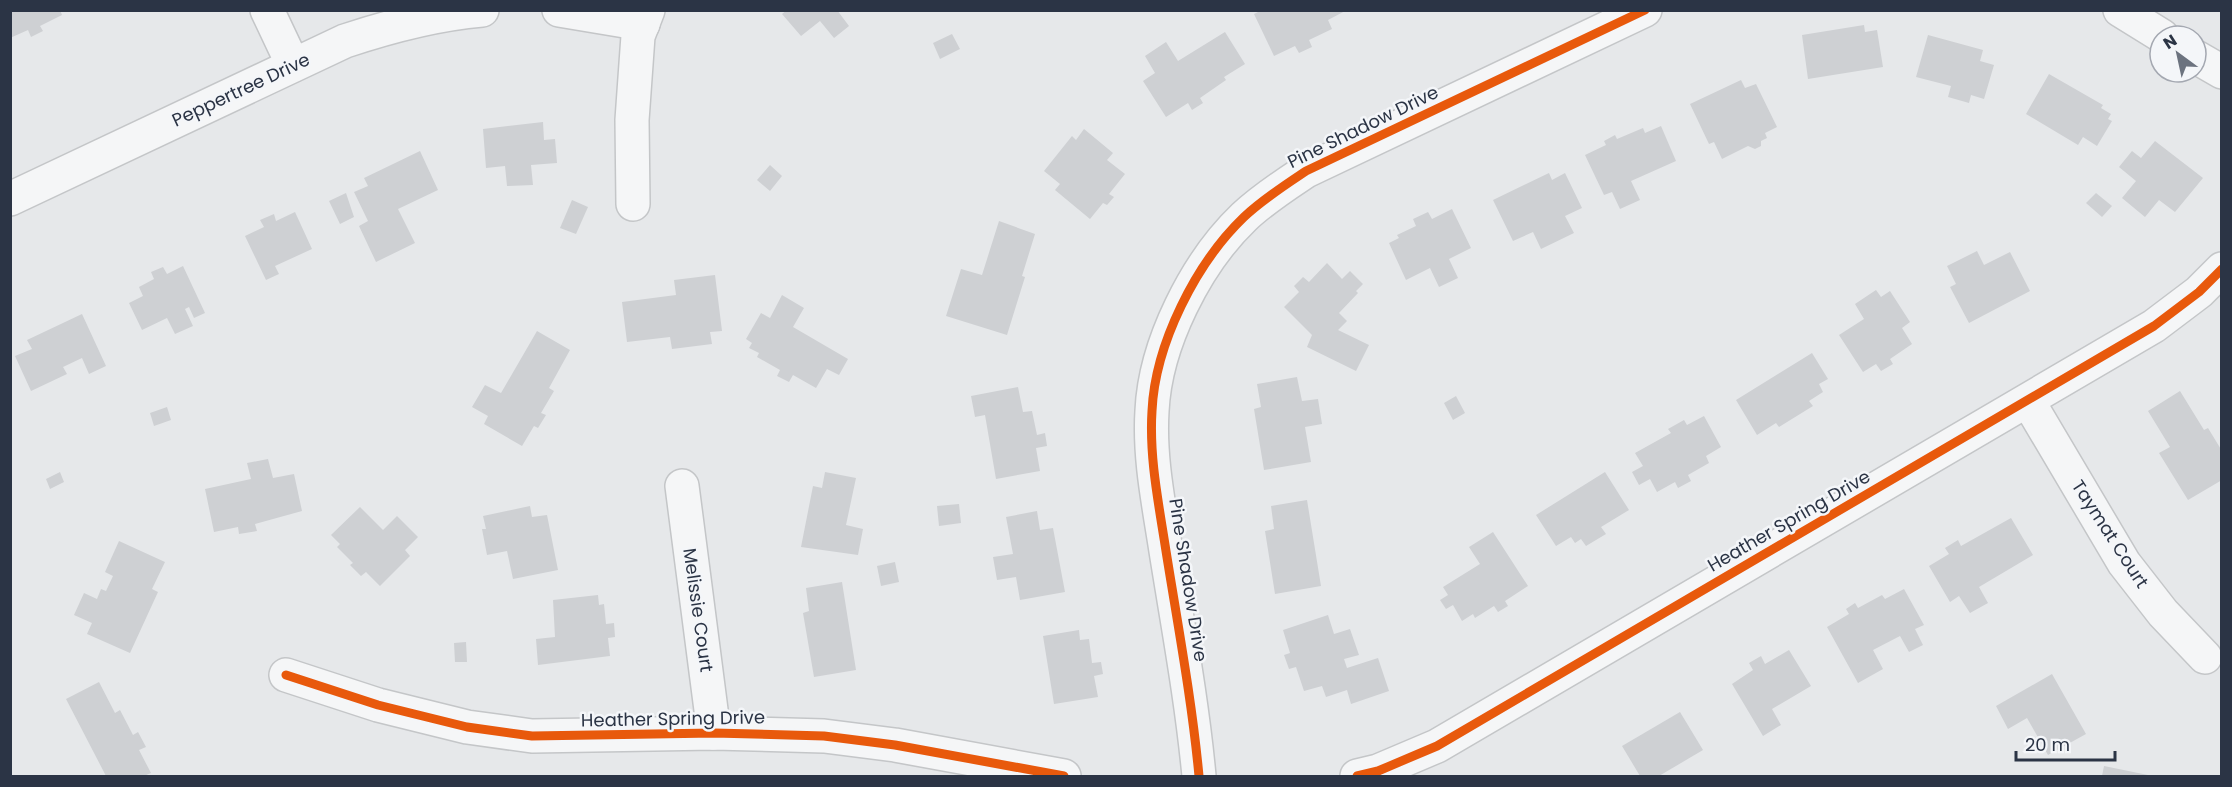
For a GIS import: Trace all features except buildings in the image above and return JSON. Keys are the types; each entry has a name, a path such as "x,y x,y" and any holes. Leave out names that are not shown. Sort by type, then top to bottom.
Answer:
{"street":[{"path":"267,10 293,65"},
{"name":"Peppertree Drive","path":"10,199 345,41 385,28 451,13 482,10"},
{"path":"559,10 645,17 638,36 632,120 633,204"},
{"name":"Pine Shadow Drive","path":"1199,777 1192,701 1154,476 1152,410 1169,333 1200,272 1220,244 1244,217 1276,191 1306,171 1645,10"},
{"path":"2120,10 2148,27"},
{"path":"2208,64 2222,72"},
{"name":"Heather Spring Drive","path":"1357,777 1378,771 1437,746 2028,401 2154,326 2199,292 2222,269"},
{"name":"Taymat Court","path":"2028,401 2124,563 2163,613 2205,657"},
{"name":"Melissie Court","path":"682,486 714,733"},
{"name":"Heather Spring Drive","path":"286,675 400,710 467,726 532,736 714,733 824,736 895,745 1064,777"}],"cycle path":[{"path":"1199,776 1189,692 1155,481 1151,429 1155,385 1161,359 1181,306 1195,281 1226,236 1244,217 1266,198 1306,171 1645,10"},
{"path":"1357,776 1378,771 1437,746 2154,326 2199,292 2222,269"},
{"path":"286,675 378,705 467,727 532,736 714,733 824,736 895,745 1064,776"}]}
